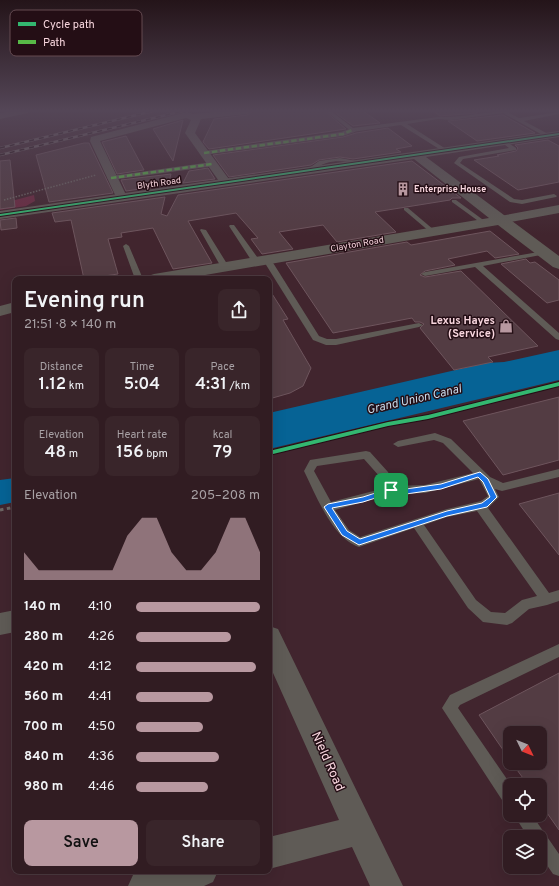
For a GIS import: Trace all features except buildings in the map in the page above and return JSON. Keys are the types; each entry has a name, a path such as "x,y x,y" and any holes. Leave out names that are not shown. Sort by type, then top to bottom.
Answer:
{"street":[{"path":"100,152 121,197"},
{"path":"209,152 204,153 225,182"},
{"name":"Blyth Road","path":"0,215 430,152"},
{"path":"420,154 420,158 559,264"},
{"path":"110,174 212,164"},
{"name":"Clayton Road","path":"172,276 559,209"},
{"path":"0,311 12,308"},
{"path":"0,624 12,622"},
{"name":"Nield Road","path":"272,644 315,730 359,830 387,886"},
{"path":"272,852 359,830"},
{"path":"144,886 190,874"}],"lane":[{"path":"495,152 462,158 457,163 512,200 522,202 554,196"},
{"path":"454,201 483,222"},
{"path":"406,209 432,232"},
{"path":"232,226 261,260 316,338 326,342 336,342 420,324"},
{"path":"203,230 225,267"},
{"path":"126,246 138,276"},
{"path":"425,274 544,252"},
{"path":"476,264 559,337"},
{"path":"391,490 384,475 366,455 314,463 309,471 328,507 345,533 359,542 447,513 484,505 494,497 483,477 447,441 435,436 398,444"},
{"path":"328,507 363,499 391,490 406,492 441,487 483,477 502,487 559,473"},
{"path":"416,523 472,604 488,618 507,619 526,604 553,597 480,506"},
{"path":"503,787 449,708 455,700 559,650"},
{"path":"547,851 559,868"}],"path":[{"path":"0,201 110,174"},
{"path":"272,451 388,424 428,417 559,384"},
{"path":"0,510 12,508"}],"shaded area":[{"path":"34,195 35,201 26,206 0,210 0,204"}],"water":[{"name":"Grand Union Canal","path":"559,350 559,380 272,448 272,412 486,363 504,362"},
{"path":"12,478 12,503 0,505 0,480"}],"railway":[{"path":"0,155 11,152"}],"marked path":[{"path":"204,153 209,152"},
{"path":"111,178 212,164"}],"cycle path":[{"path":"0,215 432,152"},
{"path":"272,452 388,424 428,417 559,384"}],"place":[{"name":"Enterprise House","path":"403,189"},
{"name":"Lexus Hayes (Service)","path":"506,326"}],"route":[{"path":"480,474 486,480 494,497 484,505 447,513 359,542 345,533 328,507 363,499 391,490 406,492 441,487 480,474"}]}
